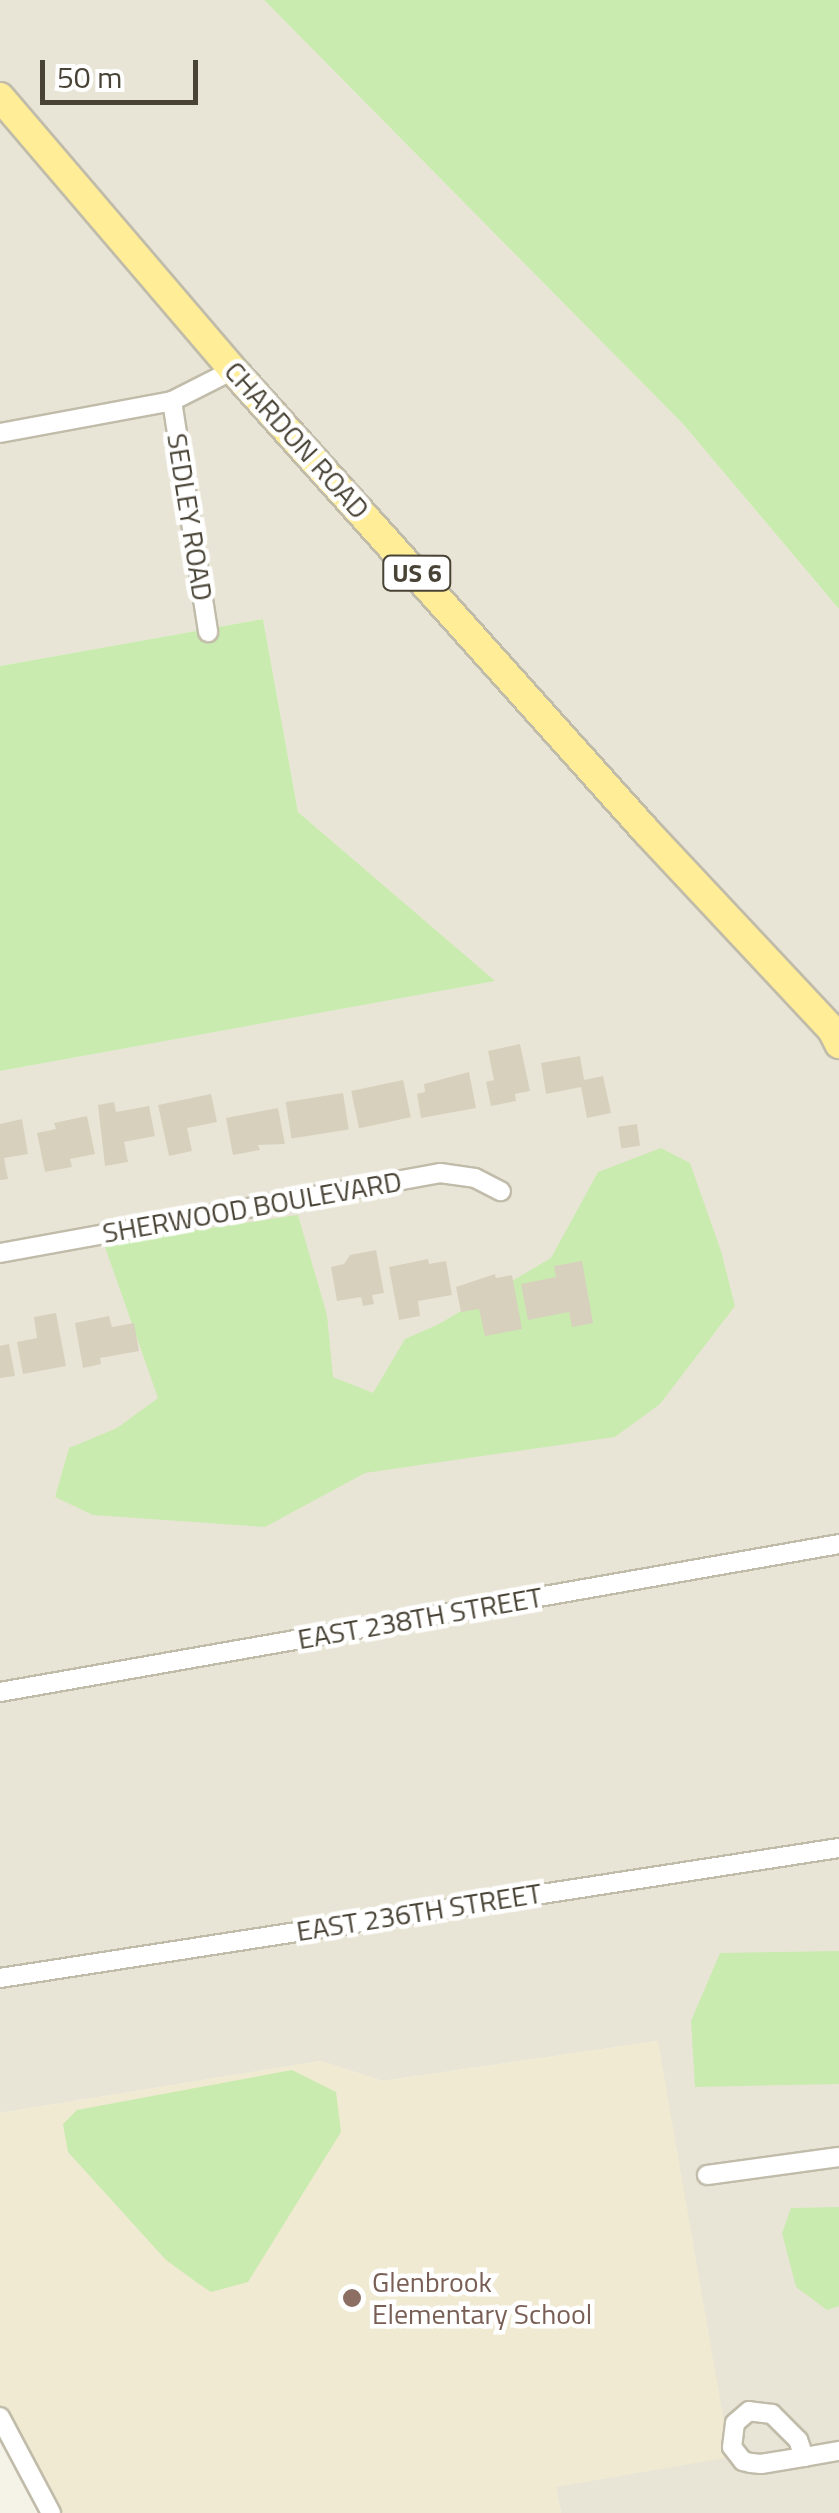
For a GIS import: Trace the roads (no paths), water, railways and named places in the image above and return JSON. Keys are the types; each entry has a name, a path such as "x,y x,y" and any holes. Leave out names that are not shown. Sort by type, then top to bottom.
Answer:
{"main road":[{"name":"CHARDON ROAD","path":"0,97 233,370 647,832 832,1030 839,1044"}],"street":[{"path":"0,433 172,402 233,370"},
{"name":"SEDLEY ROAD","path":"172,402 208,632"},
{"name":"SHERWOOD BOULEVARD","path":"0,1253 440,1173 460,1174 500,1191"},
{"name":"EAST 238TH STREET","path":"0,1692 839,1544"},
{"name":"EAST 236TH STREET","path":"0,1978 839,1848"},
{"path":"707,2175 839,2157"},
{"path":"0,2417 51,2513"},
{"path":"804,2458 839,2452"}],"place":[{"name":"Glenbrook Elementary School","path":"352,2298"}]}
